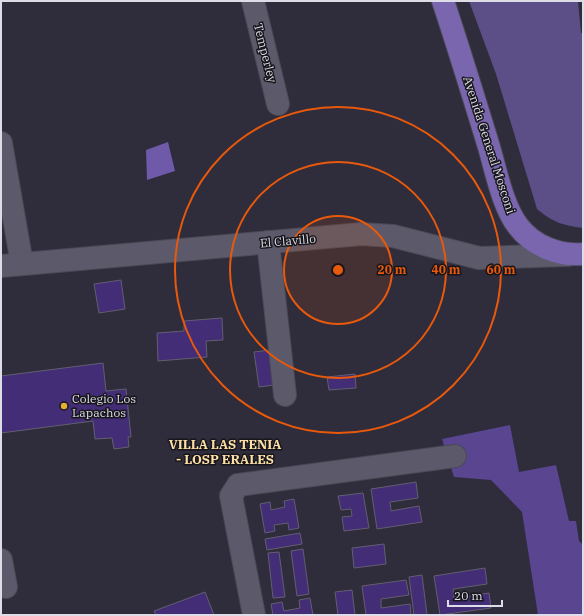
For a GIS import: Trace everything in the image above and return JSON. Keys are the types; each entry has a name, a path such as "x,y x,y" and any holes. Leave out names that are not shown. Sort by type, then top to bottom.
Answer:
{"main road":[{"name":"Avenida General Mosconi","path":"443,1 458,45 502,192 512,217 525,235 538,244 547,248 578,254"}],"street":[{"name":"Temperley","path":"253,1 278,104"},
{"path":"1,143 22,264"},
{"name":"El Clavillo","path":"1,266 361,234 393,236 479,258 578,254"},
{"path":"268,242 285,395"},
{"path":"254,615 231,496 238,485 455,456"},
{"path":"1,560 6,587"}],"shaded area":[{"path":"469,1 578,1 581,33 583,33 583,228 558,223 537,209 496,74"},
{"path":"168,142 175,171 147,180 146,150"},
{"path":"510,425 519,472 556,465 569,521 576,521 579,541 583,545 583,615 538,615 522,512 491,480 454,477 442,439"}],"building":[{"path":"121,280 125,309 99,313 94,284"},
{"path":"222,318 223,340 206,341 207,357 158,361 157,333 184,331 184,321"},
{"path":"270,350 274,385 259,387 254,352"},
{"name":"Colegio Los Lapachos","path":"103,363 106,391 126,389 131,437 128,437 129,447 114,449 112,438 95,439 93,421 1,433 1,376"},
{"path":"355,374 356,388 329,390 327,377"},
{"path":"416,482 418,498 390,502 391,511 419,506 422,522 377,529 371,489"},
{"path":"363,493 369,528 344,531 342,517 352,516 351,509 341,510 338,496"},
{"path":"294,499 299,528 289,530 288,523 274,525 275,531 265,533 260,504 270,502 271,510 285,507 284,501"},
{"path":"300,533 302,544 267,550 265,539"},
{"path":"384,544 386,564 354,568 352,548"},
{"path":"303,549 309,594 297,596 291,551"},
{"path":"279,552 285,597 273,598 268,553"},
{"path":"485,568 487,584 453,589 454,598 489,593 491,608 440,615 434,576"},
{"path":"422,575 427,615 414,615 409,577"},
{"path":"406,580 409,595 381,599 381,608 410,604 411,615 366,615 362,586"},
{"path":"352,590 355,615 338,615 335,592"},
{"path":"205,592 214,615 156,615 154,611"},
{"path":"310,598 313,615 273,615 271,604 282,602 284,611 300,608 299,600"}],"place":[{"name":"Colegio Los Lapachos","path":"64,406"}],"district":[{"name":"VILLA LAS TENIA - LOSP ERALES","path":"225,452"}]}
